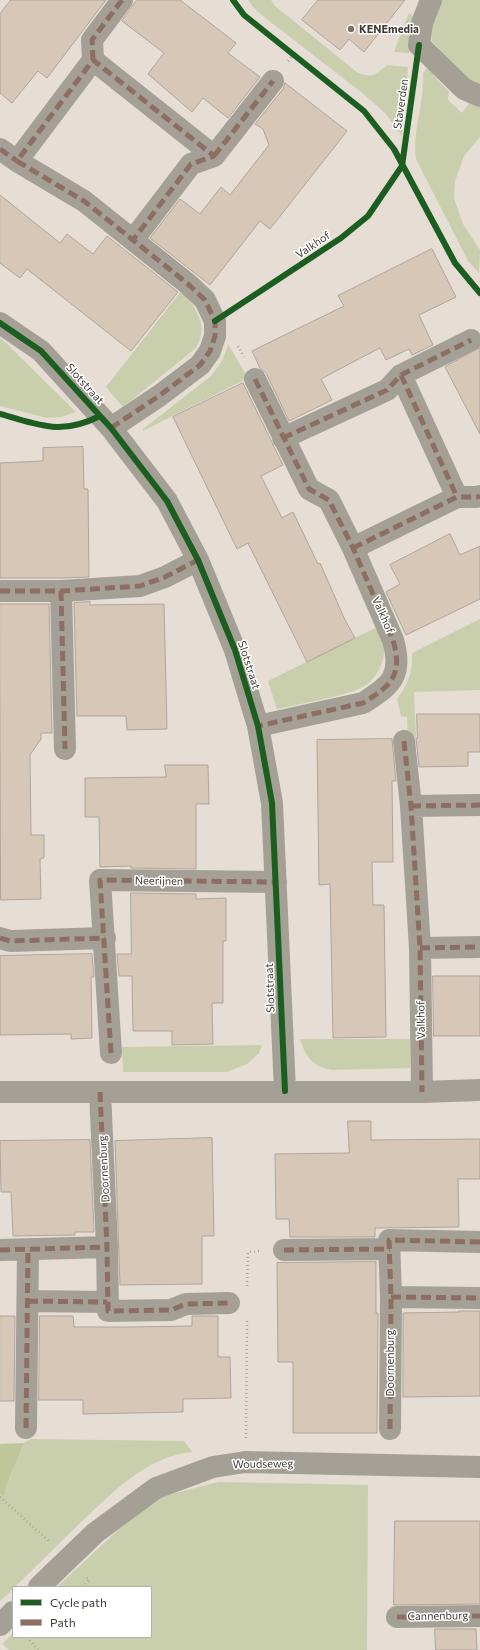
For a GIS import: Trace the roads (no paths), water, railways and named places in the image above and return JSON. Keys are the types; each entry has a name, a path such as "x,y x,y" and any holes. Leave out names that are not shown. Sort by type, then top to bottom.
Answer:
{"street":[{"path":"112,428 159,396 200,365 210,351 215,336 215,321 205,300 188,284 84,201 8,155 93,60 92,40 122,0"},
{"path":"431,0 422,23 419,45 464,89 480,96"},
{"path":"93,60 214,156"},
{"path":"133,240 191,164 214,156 273,81"},
{"name":"Slotstraat","path":"0,323 41,351 112,428 167,501 198,560 235,650 258,726 272,803 285,1092"},
{"path":"283,438 387,390 401,375 471,340"},
{"path":"401,375 457,496"},
{"name":"Valkhof","path":"255,379 309,489 329,500 353,548 394,640 398,656 396,672 388,684 376,695 363,703 258,726"},
{"path":"353,548 457,496 480,496"},
{"path":"0,591 61,591 140,586 165,577 198,560"},
{"path":"61,591 65,749"},
{"name":"Valkhof","path":"404,741 411,806 420,948 422,1092"},
{"path":"411,806 480,805"},
{"name":"Neerijnen","path":"111,1053 105,938 100,880 276,882"},
{"path":"0,938 10,941 105,938"},
{"path":"420,948 480,947"},
{"path":"0,1092 422,1092 480,1090"},
{"name":"Doornenburg","path":"100,1092 107,1247 107,1302"},
{"path":"284,1250 390,1249 389,1240 480,1242"},
{"path":"0,1250 107,1247"},
{"name":"Doornenburg","path":"390,1249 390,1429"},
{"path":"26,1428 28,1250"},
{"path":"391,1296 480,1298"},
{"path":"28,1301 107,1302 108,1311 171,1310 186,1304 230,1303"},
{"name":"Woudseweg","path":"40,1586 95,1533 156,1488 213,1467 245,1462 480,1466"},
{"path":"0,1625 12,1613"},
{"name":"Cannenburg","path":"397,1617 480,1616"}],"place":[{"name":"KENEmedia","path":"351,29"}]}
